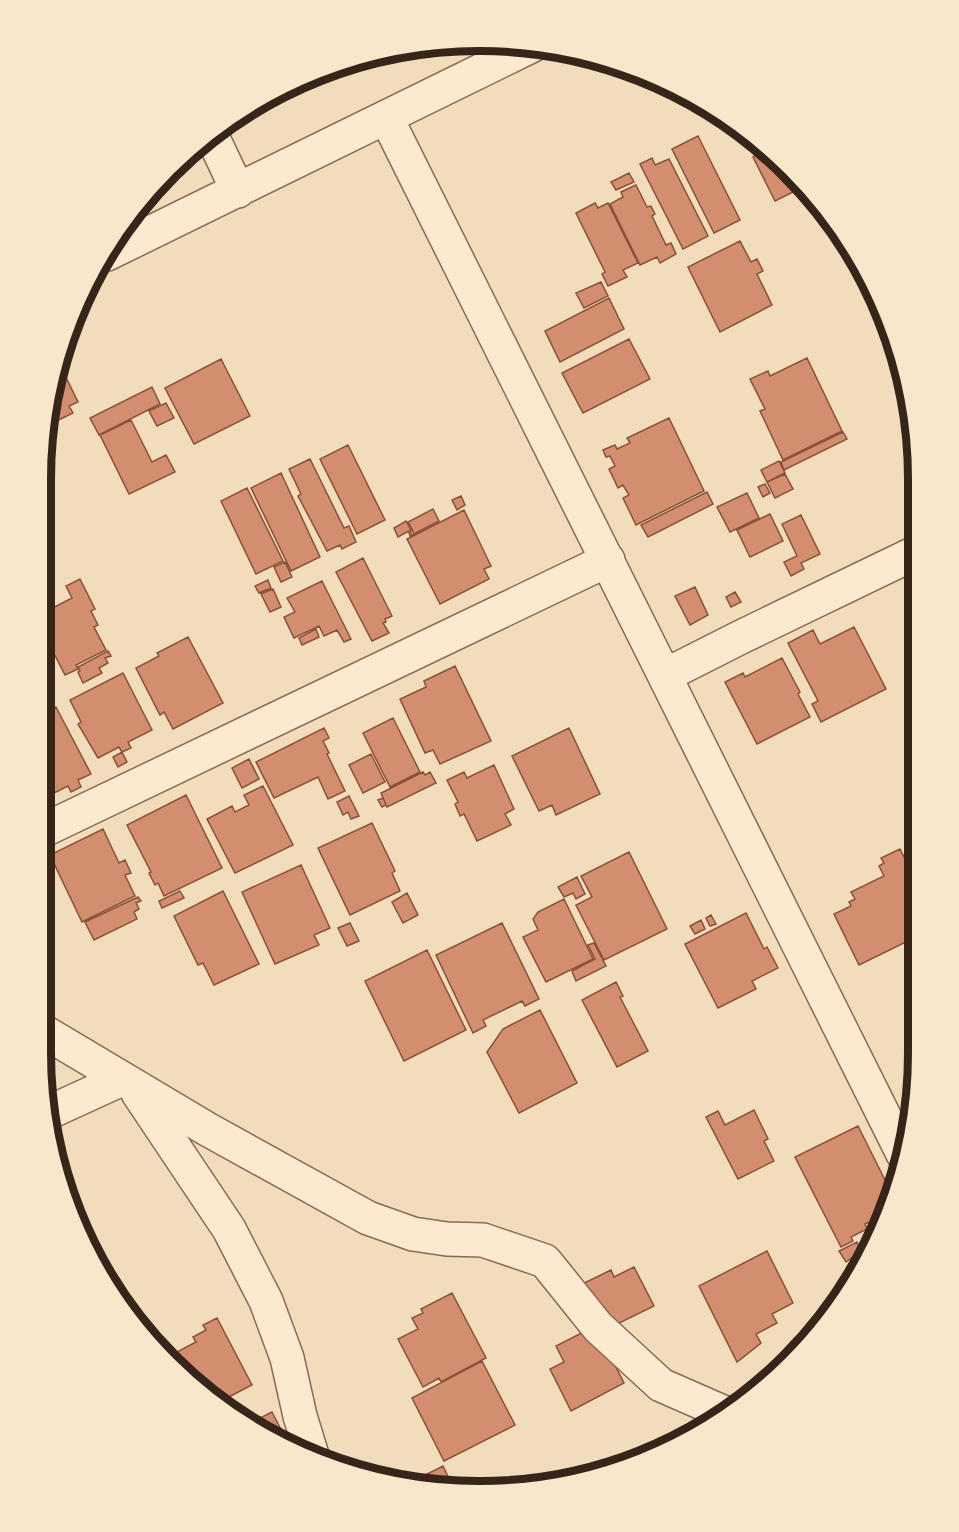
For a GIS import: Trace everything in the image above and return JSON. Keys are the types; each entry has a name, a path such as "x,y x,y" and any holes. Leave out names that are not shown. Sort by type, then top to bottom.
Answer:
{"street":[{"path":"118,248 517,53"},
{"path":"386,117 898,1144"},
{"path":"215,143 238,190"},
{"path":"666,675 908,556"},
{"path":"51,827 608,560"},
{"path":"51,1036 207,1129 368,1218 413,1234 447,1239 483,1240 545,1261 598,1327 661,1385 717,1410"},
{"path":"55,1110 128,1083"},
{"path":"128,1083 229,1229 266,1301 287,1358 309,1445"}],"building":[{"path":"698,136 740,220 714,233 672,149"},
{"path":"755,152 796,191 775,201 753,157 757,155"},
{"path":"652,158 655,165 669,159 708,236 683,249 640,164"},
{"path":"629,173 634,182 616,190 611,182"},
{"path":"636,185 647,207 651,206 655,214 652,216 666,245 671,243 676,254 660,263 657,257 640,265 610,204 623,197 621,192"},
{"path":"595,203 598,208 608,203 638,263 623,270 627,277 608,286 602,274 605,272 576,213"},
{"path":"740,241 751,262 757,259 763,271 757,274 772,305 720,332 688,267"},
{"path":"601,282 608,296 584,308 576,293"},
{"path":"609,298 624,329 560,362 545,331"},
{"path":"629,339 650,379 583,413 562,373"},
{"path":"807,358 842,431 783,460 760,411 765,409 750,379 768,371 770,376"},
{"path":"221,359 250,416 194,444 165,388"},
{"path":"65,374 78,402 69,406 73,413 55,422"},
{"path":"152,387 160,404 99,435 90,418"},
{"path":"166,403 174,418 157,426 149,411"},
{"path":"669,418 704,491 636,525 623,498 629,495 623,485 618,488 609,469 615,466 610,456 606,457 603,450 615,445 617,449 630,443 627,438"},
{"path":"131,420 152,462 166,455 175,472 129,494 100,435"},
{"path":"843,432 847,439 784,470 781,462"},
{"path":"348,445 385,520 357,534 320,459"},
{"path":"310,459 344,528 349,526 356,542 342,549 340,545 327,551 298,496 301,494 289,469"},
{"path":"779,461 785,473 767,482 761,470"},
{"path":"281,473 320,557 291,571 251,488"},
{"path":"785,474 793,489 775,498 767,482"},
{"path":"765,484 770,493 763,497 758,487"},
{"path":"247,488 283,561 256,574 221,501"},
{"path":"707,492 713,504 648,537 641,525"},
{"path":"747,493 759,518 730,532 717,507"},
{"path":"461,496 465,505 457,510 452,500"},
{"path":"433,509 439,521 410,536 409,533 413,531 408,522"},
{"path":"464,510 491,566 484,569 489,579 440,604 407,539"},
{"path":"770,514 783,541 750,557 737,530"},
{"path":"801,515 820,554 801,563 804,569 791,576 784,562 797,556 782,524"},
{"path":"406,521 411,530 398,537 394,528"},
{"path":"363,558 392,616 385,619 386,622 383,623 389,633 372,641 336,572"},
{"path":"285,562 292,577 281,582 274,567"},
{"path":"80,579 95,609 91,611 98,625 94,627 106,650 76,665 78,669 65,675 51,648 51,609 72,598 66,586"},
{"path":"268,580 271,588 259,593 255,586"},
{"path":"322,581 351,639 344,642 337,630 324,636 319,626 294,638 284,617 295,612 287,598"},
{"path":"695,587 708,615 690,625 675,596"},
{"path":"273,589 281,607 270,612 261,594"},
{"path":"735,592 741,602 731,607 726,597"},
{"path":"854,627 886,689 821,722 812,704 818,701 788,643 813,630 820,644"},
{"path":"316,629 319,637 302,645 299,638"},
{"path":"188,637 223,703 173,729 164,712 160,715 136,668 159,656 157,653"},
{"path":"108,651 111,656 105,658 108,663 99,668 102,673 83,683 78,667"},
{"path":"782,658 810,717 757,744 725,682 743,673 745,677"},
{"path":"455,666 491,741 440,764 433,750 425,753 400,699 426,687 424,681"},
{"path":"123,673 152,730 128,742 131,748 122,752 119,747 98,758 78,724 81,722 70,700"},
{"path":"56,707 91,774 78,780 81,787 71,792 68,786 51,794 51,710"},
{"path":"393,718 420,772 390,787 363,733"},
{"path":"324,728 329,738 323,741 329,753 327,754 345,791 328,799 318,777 274,798 256,762"},
{"path":"569,728 600,794 556,815 552,805 539,811 512,756"},
{"path":"122,752 127,762 118,767 113,757"},
{"path":"371,754 385,782 363,793 349,765"},
{"path":"249,759 259,779 242,788 232,768"},
{"path":"494,765 514,809 505,814 511,825 477,841 464,814 460,816 455,804 458,802 447,780 464,772 467,778"},
{"path":"423,772 425,775 430,772 436,783 387,807 381,793"},
{"path":"263,786 293,845 235,873 207,819 232,806 235,812 249,805 244,795"},
{"path":"186,795 222,868 164,896 158,883 155,885 149,873 151,872 127,825"},
{"path":"349,796 359,816 351,819 348,812 343,815 337,802"},
{"path":"383,798 386,805 382,807 378,800"},
{"path":"372,823 395,871 392,873 400,891 350,915 318,848"},
{"path":"103,829 119,863 125,860 131,873 125,875 135,896 82,922 51,855"},
{"path":"900,849 908,864 908,941 859,965 834,914 851,906 849,902 855,899 851,892 884,876 879,866 884,863 881,858"},
{"path":"629,852 667,929 604,960 576,905 592,897 581,876"},
{"path":"301,865 330,928 314,935 319,945 275,964 242,892"},
{"path":"577,877 585,894 576,899 573,893 564,897 558,887"},
{"path":"180,891 184,898 162,908 159,901"},
{"path":"223,891 259,964 214,985 203,963 198,965 174,916"},
{"path":"407,893 418,915 403,923 392,902"},
{"path":"138,897 141,901 136,903 139,909 134,912 137,919 94,940 85,922"},
{"path":"564,899 593,959 546,982 523,937 538,930 533,919 538,912"},
{"path":"746,913 764,949 767,947 778,968 752,981 756,989 718,1008 685,944"},
{"path":"711,915 716,924 710,926 706,918"},
{"path":"701,920 705,929 695,934 690,926"},
{"path":"350,923 359,941 347,946 338,928"},
{"path":"502,923 539,999 525,1006 522,1001 483,1020 486,1026 473,1033 436,955"},
{"path":"594,943 606,966 576,981 572,971 595,959 588,945"},
{"path":"427,950 466,1030 404,1061 365,981"},
{"path":"616,982 623,996 620,997 648,1051 617,1067 582,1000"},
{"path":"540,1010 577,1083 519,1113 487,1052 503,1029"},
{"path":"754,1110 768,1139 764,1141 774,1161 738,1179 706,1117 718,1111 725,1125"},
{"path":"858,1126 887,1184 873,1221 865,1224 867,1229 851,1237 853,1241 841,1247 795,1157"},
{"path":"91,1229 98,1243 96,1244"},
{"path":"857,1242 860,1249 846,1262 839,1251"},
{"path":"767,1251 793,1303 772,1314 777,1323 756,1334 761,1343 737,1362 699,1286"},
{"path":"634,1267 654,1306 605,1330 582,1284 611,1270 614,1277"},
{"path":"452,1293 486,1358 441,1382 439,1378 423,1387 398,1339 418,1329 412,1318 423,1313 421,1309"},
{"path":"217,1318 252,1385 227,1398 197,1375 180,1358 177,1352 196,1342 193,1337 206,1330 203,1325"},
{"path":"595,1326 624,1383 571,1411 550,1369 564,1362 556,1346"},
{"path":"482,1361 515,1425 444,1461 412,1398"},
{"path":"272,1412 283,1433 265,1424 257,1419"},
{"path":"443,1466 450,1480 424,1477 422,1477"}]}
